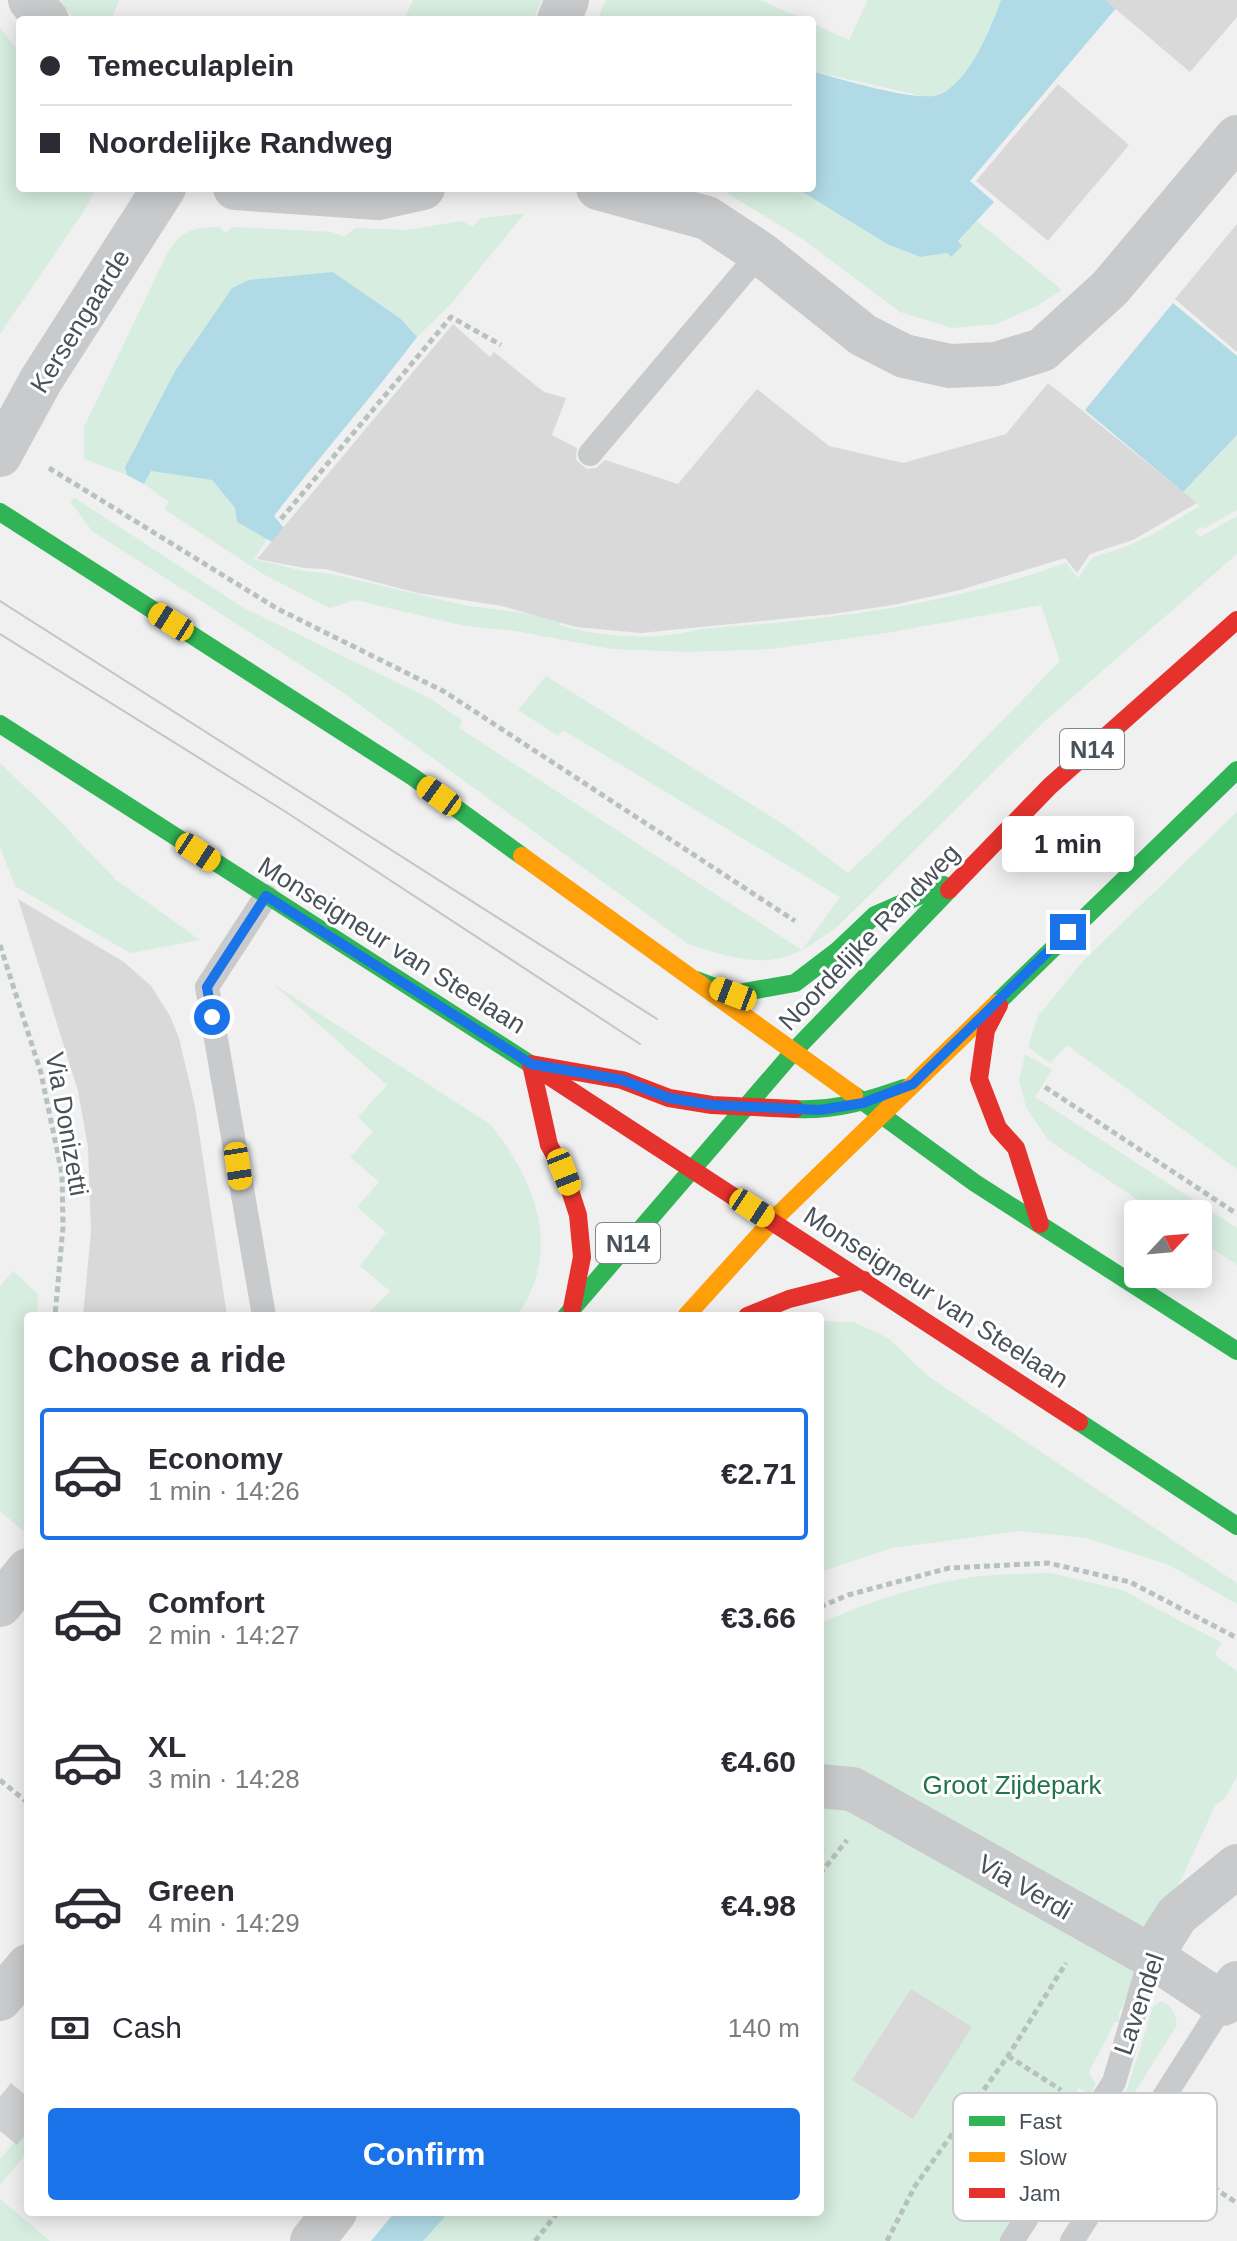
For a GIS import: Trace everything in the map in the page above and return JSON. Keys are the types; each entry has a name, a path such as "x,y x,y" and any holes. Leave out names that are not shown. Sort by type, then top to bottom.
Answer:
{"main road":[{"path":"0,512 413,777 975,1183 1237,1351"},
{"name":"Noordelijke Randweg","path":"569,1312 794,1051 961,878 1050,786 1237,620"},
{"name":"Monseigneur van Steelaan","path":"0,724 531,1064 1237,1526"},
{"path":"690,1312 772,1221 1237,770"},
{"path":"696,980 733,994 795,983 837,951 875,915 961,878"},
{"path":"1003,996 986,1030 979,1079 998,1128 1016,1148 1040,1224"},
{"path":"568,1312 582,1257 578,1215 564,1172 549,1145 531,1064 622,1080 669,1098 690,1102 820,1110 863,1103 913,1084"},
{"path":"757,1312 789,1299 864,1280"}],"street":[{"path":"30,0 44,16"},
{"path":"613,192 707,218 760,253 863,335 904,356 950,366 996,364 1042,350 1110,288 1237,137"},
{"name":"Kersengaarde","path":"4,449 41,380 161,192"},
{"path":"292,192 378,198 405,192"},
{"path":"0,1605 24,1575"},
{"name":"Via Verdi","path":"824,1786 852,1789 1101,1930 1230,1993"},
{"name":"Lavendel","path":"1151,1956 1177,1915 1237,1866"},
{"path":"0,1999 24,1971"},
{"path":"312,2241 332,2216"}],"lane":[{"path":"590,454 760,253"},
{"path":"263,1312 207,987 266,896"},
{"name":"Lavendel","path":"1107,2093 1114,2082 1151,1956"},
{"path":"1166,2093 1230,1993"},
{"name":"Lavendel","path":"1012,2241 1025,2221"},
{"path":"1072,2241 1085,2221"}],"path":[{"path":"281,519 451,317 501,345"},
{"path":"4,449 276,608 445,692 798,923"},
{"name":"Via Donizetti","path":"0,945 41,1073 62,1174 63,1227 55,1312"},
{"path":"1045,1087 1237,1214"},
{"path":"824,1605 848,1595 949,1568 1048,1563 1130,1582 1237,1638"},
{"path":"0,1780 24,1800"},
{"path":"824,1869 841,1847"},
{"path":"982,2093 1076,1947 1101,1930"},
{"path":"887,2241 915,2186 953,2133"},
{"path":"535,2241 555,2216"}],"green space":[{"path":"60,0 119,0 113,16 71,16"},
{"path":"413,0 542,0 535,16 406,16"},
{"path":"606,0 760,0 796,16 599,16"},
{"path":"868,0 1001,0 970,66 951,87 934,96 922,96 816,72 816,25 849,40"},
{"path":"0,27 16,49 16,192 94,192 0,334"},
{"path":"726,192 802,192 887,244 920,257 947,253 951,257 957,242 977,221 1062,290 1037,306 996,324 952,328 900,312 802,239"},
{"path":"525,213 450,305 417,337 401,319 333,272 232,288 175,371 125,466 127,475 84,459 84,427 164,260 174,243 185,233 219,227 226,233 232,227 332,232 344,237 355,228 407,230 462,221 472,227 481,218"},
{"path":"1237,435 1237,510 1195,532 1200,537 1237,516 1237,554 1047,719 838,926 803,949 840,897 563,730 558,736 518,710 546,676 789,828 848,873 934,791 1060,661 1041,605 886,633 771,649 689,652 612,649 515,631 465,626 355,600 330,608 263,574 164,509 169,502 144,484 151,471 212,480 235,509 237,522 267,539 254,559 463,605 562,618 559,625 586,631 654,636 891,608 978,590 1066,563 1078,578 1093,557 1153,534 1200,506 1183,492"},
{"path":"75,498 242,607 431,699 462,720 459,728 802,950 783,957 750,960 688,944 338,689 92,531 70,501"},
{"path":"0,763 116,880 200,940 130,953 15,886 0,847"},
{"path":"1237,812 1237,1169 1067,1045 1050,1063 1028,1047 1038,1016 1084,960"},
{"path":"272,983 491,1125 521,1170 538,1217 541,1242 539,1266 531,1291 519,1312 370,1312 390,1291 360,1266 386,1232 357,1207 379,1182 350,1157 373,1132 358,1117 387,1085"},
{"path":"1025,1054 1052,1070 1035,1097 1194,1200 1138,1200 1048,1140 1026,1107 1019,1081"},
{"path":"1212,1212 1237,1228 1237,1265 1212,1248"},
{"path":"13,1271 38,1294 37,1312 24,1312 24,1532 0,1511 0,1287"},
{"path":"824,1321 854,1322 888,1338 929,1377 1237,1583 1237,1604 1169,1565 1086,1538 1019,1531 892,1548 824,1571"},
{"name":"Groot Zijdepark","path":"1050,1573 1122,1590 1222,1643 1215,1653 1217,1657 1237,1671 1237,1776 1225,1798 1215,1806 1119,2014 1119,2022 1115,2022 1089,2072 1096,2084 1091,2093 1079,2088 1076,2093 953,2093 953,2221 1013,2221 1000,2241 394,2241 415,2216 824,2216 824,1622 878,1600 940,1583 981,1576"},
{"path":"1161,2001 1168,2005 1173,2010 1177,2025 1134,2093 1125,2093 1128,2087 1153,2007"},
{"path":"24,2131 24,2156 0,2185 0,2159"},
{"path":"0,2199 50,2241 0,2241"}],"water":[{"path":"1001,0 1123,0 970,181 994,202 958,241 962,246 951,257 947,253 920,257 887,244 802,192 816,192 816,72 898,93 916,96 941,94 961,77 985,38"},
{"path":"333,272 401,319 417,337 274,516 290,535 281,547 237,522 235,508 212,480 151,471 144,484 127,475 125,467 175,371 232,288 249,280"},
{"path":"1173,303 1237,356 1237,435 1183,492 1085,410"},
{"path":"392,2216 445,2216 423,2241 371,2241"}],"building":[{"path":"1105,0 1237,0 1237,17 1190,72"},
{"path":"1058,84 1129,145 1048,241 976,181"},
{"path":"1237,224 1237,352 1175,299"},
{"path":"453,324 490,357 494,352 544,392 566,398 552,435 577,448 576,460 587,469 596,468 605,460 678,484 757,389 829,446 903,463 1006,434 1048,383 1197,503 1133,540 1090,554 1077,573 1065,558 960,590 893,605 641,633 576,627 502,606 418,593 325,569 257,559"},
{"path":"18,899 124,962 151,986 170,1016 179,1038 195,1106 226,1312 83,1312 91,1231 88,1147 78,1091"},
{"path":"911,1989 972,2027 913,2119 852,2080"}],"tunnel":[{"path":"0,2131 24,2102"}],"tram line":[{"path":"0,601 657,1019"},
{"path":"0,634 286,812 640,1044"}],"traffic: fast":[{"path":"0,512 413,777 522,856"},
{"path":"0,724 538,1069"},
{"path":"997,1003 1237,770"},
{"path":"696,980 733,994 795,983 837,951 875,915 944,885"},
{"path":"569,1312 794,1051 949,890"},
{"path":"795,1109 850,1104 904,1088"},
{"path":"854,1095 975,1183 1237,1351"},
{"path":"1079,1422 1237,1526"}],"traffic: slow":[{"path":"522,856 854,1095"},
{"path":"690,1312 772,1221 997,1003"}],"traffic: jam":[{"path":"949,890 1050,786 1237,620"},
{"path":"999,1005 986,1030 979,1079 998,1128 1016,1148 1040,1224"},
{"path":"572,1308 582,1257 578,1215 564,1172 549,1145 531,1064 622,1080 669,1098 712,1105 795,1109"},
{"path":"538,1069 1079,1422"},
{"path":"757,1312 789,1299 864,1280"}],"route":[{"path":"212,1017 207,987 266,896 531,1064 622,1080 669,1098 690,1102 820,1110 863,1103 913,1084 1068,932"}]}
